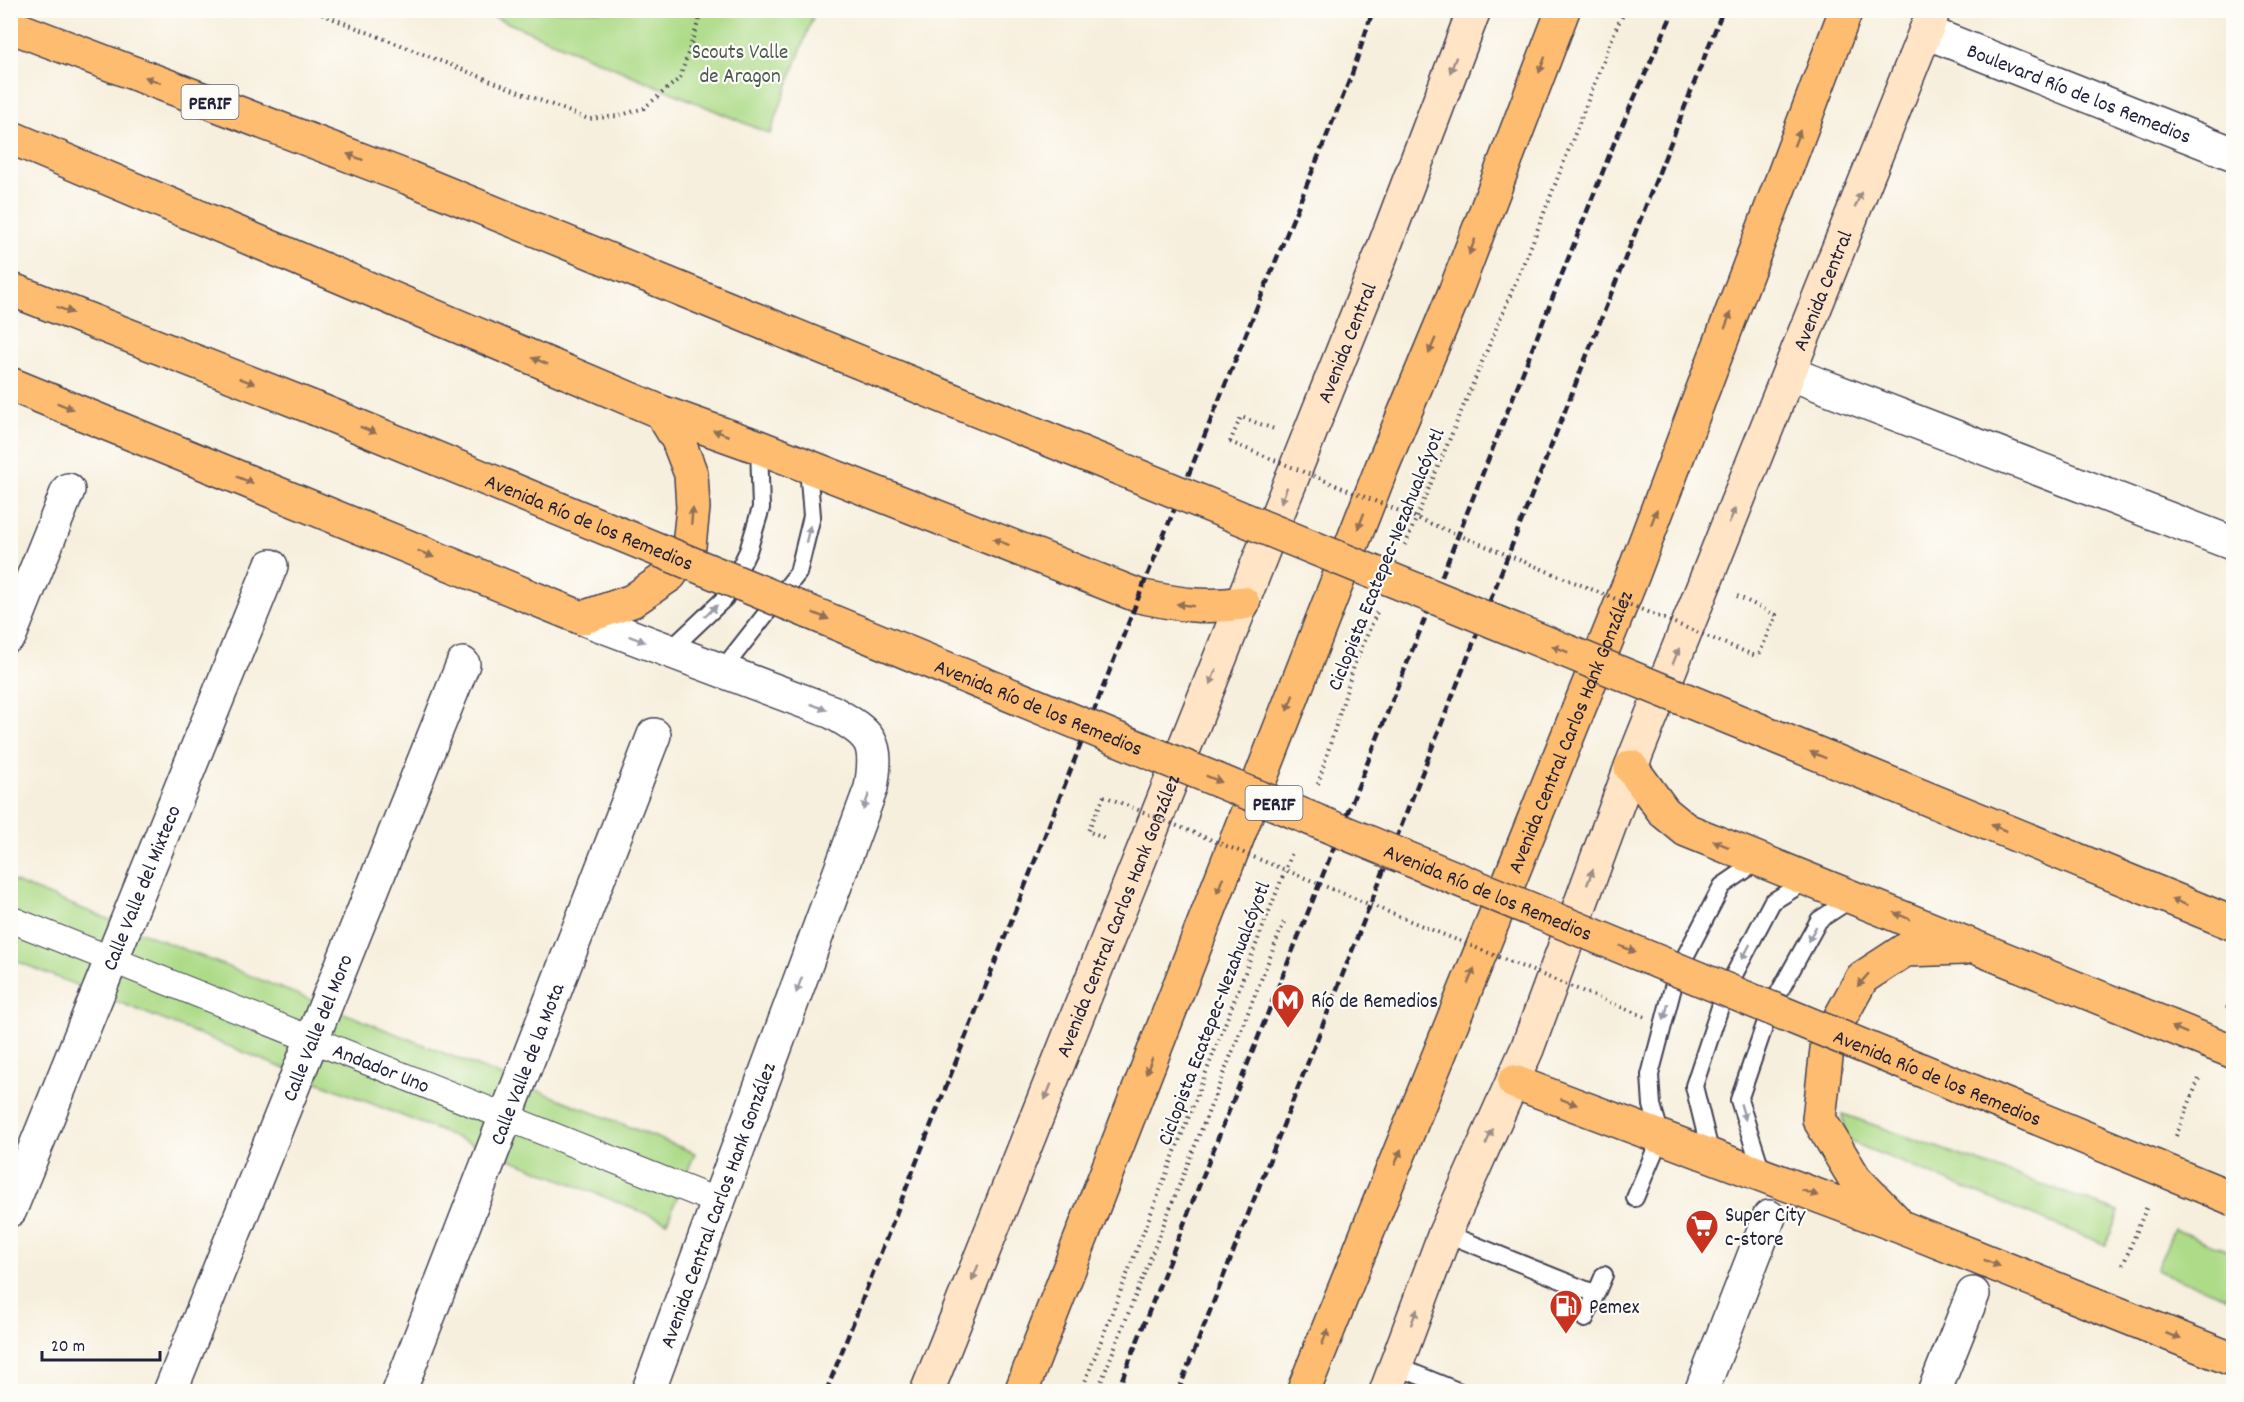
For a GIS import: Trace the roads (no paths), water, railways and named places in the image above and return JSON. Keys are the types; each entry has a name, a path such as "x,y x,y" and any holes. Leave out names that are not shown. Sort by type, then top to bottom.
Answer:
{"highway":[{"path":"1021,1392 1382,466 1455,292 1563,10"},
{"name":"Avenida Central Carlos Hank González","path":"1303,1392 1634,572 1846,10"},
{"name":"PERIF","path":"10,26 409,178 2234,924"},
{"path":"10,137 661,412 759,447 1139,596 1203,607 1243,603"},
{"name":"Avenida Río de los Remedios","path":"10,289 314,408 2234,1199"},
{"path":"10,384 582,618 632,602 670,575 689,546 693,508 691,474 678,440 661,412"},
{"path":"1631,767 1664,812 1686,830 1855,896 1974,948 2234,1052"},
{"path":"1901,1227 1855,1179 1819,1119 1828,1040 1863,978 1905,950 1974,948"},
{"path":"1514,1082 1901,1227 2234,1360"}],"main road":[{"name":"Avenida Central","path":"1305,440 1381,255 1474,10"},
{"name":"Avenida Central","path":"1631,767 1930,21"},
{"name":"Avenida Central Carlos Hank González","path":"927,1392 1243,603 1305,440"},
{"path":"1391,1379 1445,1233 1514,1082 1631,767"}],"street":[{"name":"Boulevard Río de los Remedios","path":"1930,21 2234,154"},
{"path":"1789,373 2234,544"},
{"path":"10,635 68,490"},
{"name":"Calle Valle del Mixteco","path":"10,1210 271,566"},
{"path":"582,618 722,670"},
{"name":"Calle Valle del Moro","path":"170,1392 463,664"},
{"name":"Avenida Central Carlos Hank González","path":"648,1392 871,788 875,764 874,745 856,726 832,712 722,670"},
{"name":"Calle Valle de la Mota","path":"399,1392 654,735"},
{"name":"Andador Uno","path":"10,919 719,1202"},
{"path":"1701,1392 1769,1217"},
{"path":"1934,1392 1973,1294"}],"lane":[{"path":"669,651 725,598 748,551 761,508 759,447"},
{"path":"722,670 798,573 812,516 808,467"},
{"path":"1635,1198 1661,1136 1652,1105 1650,1075 1677,972 1722,886 1760,860"},
{"path":"1711,1155 1694,1086 1725,992 1772,902 1809,879"},
{"path":"1763,1175 1739,1100 1771,1007 1819,920 1855,896"},
{"path":"1445,1233 1596,1294"},
{"path":"1585,1319 1604,1275"},
{"path":"1391,1379 1460,1392"}],"railway":[{"path":"826,1392 1139,596 1352,74 1373,10"},
{"path":"1117,1392 1615,141 1674,10"},
{"path":"1178,1392 1723,10"}],"place":[{"name":"Río de Remedios","path":"1288,1029"},
{"name":"Super City c-store","path":"1702,1255"},
{"name":"Pemex","path":"1566,1335"}],"park label":[{"name":"Scouts Valle de Aragon","path":"740,63"}]}
